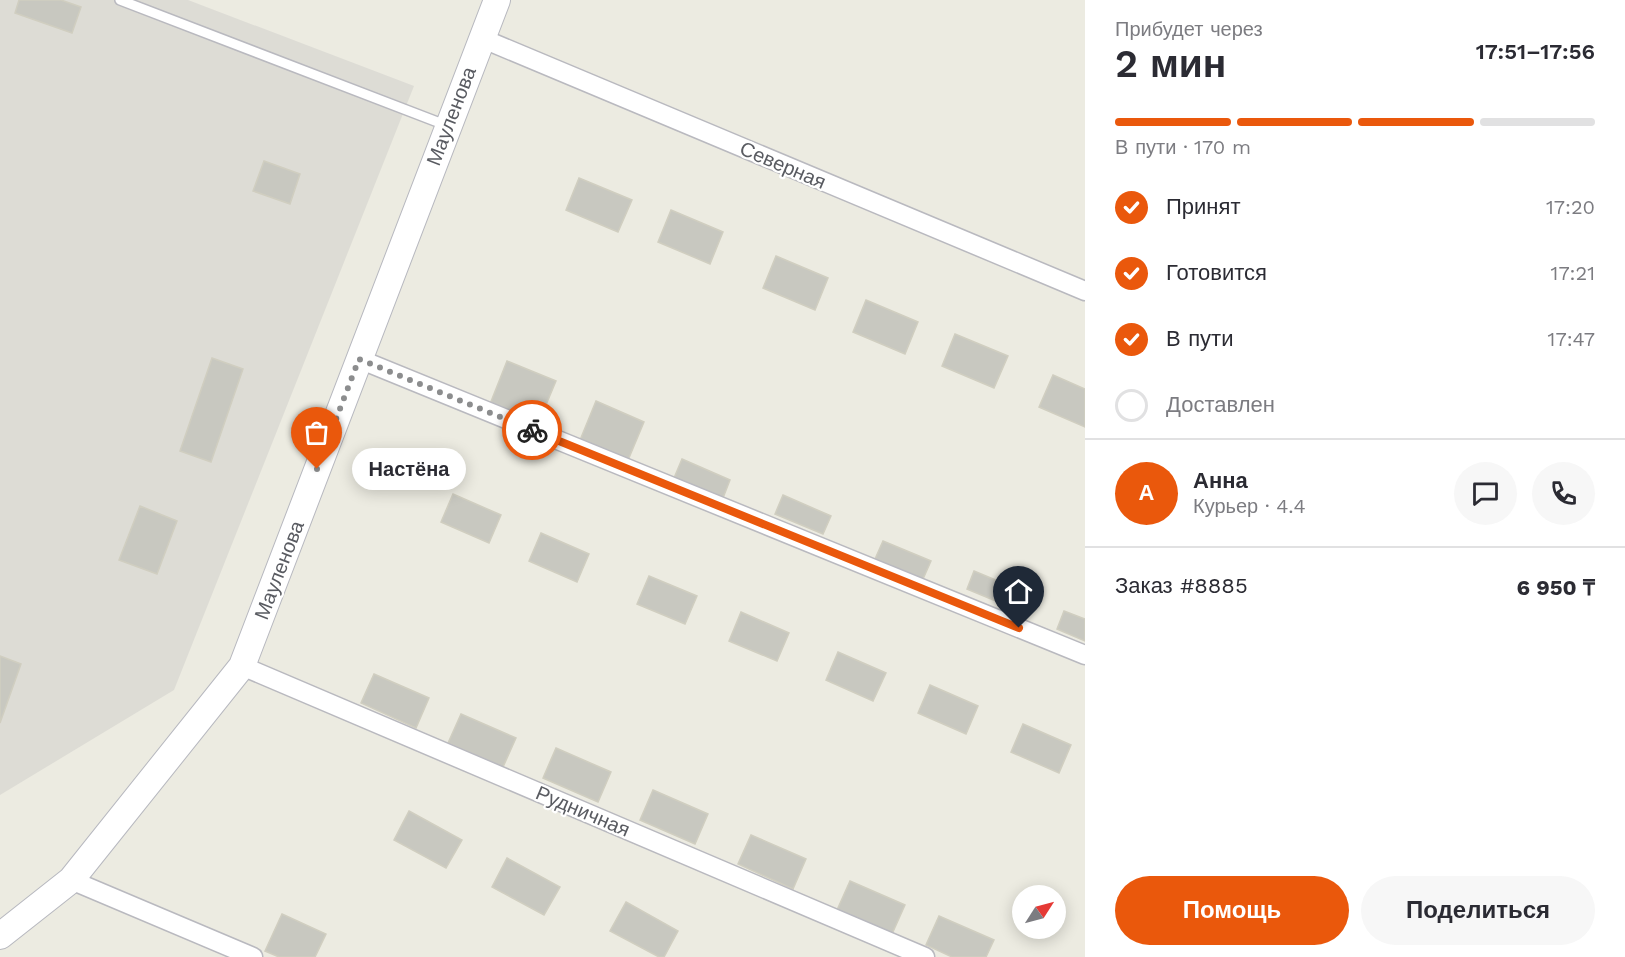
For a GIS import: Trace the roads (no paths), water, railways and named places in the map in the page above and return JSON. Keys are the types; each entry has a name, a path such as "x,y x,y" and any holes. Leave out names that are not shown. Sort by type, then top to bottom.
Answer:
{"street":[{"name":"Мауленова","path":"0,936 71,879 242,666 497,0"},
{"name":"Северная","path":"481,38 1085,291"},
{"path":"359,359 1085,655"},
{"name":"Рудничная","path":"242,666 925,957"},
{"path":"71,879 253,957"}],"lane":[{"path":"120,0 448,126"}],"place":[{"name":"Настёна","path":"317,469"}]}
